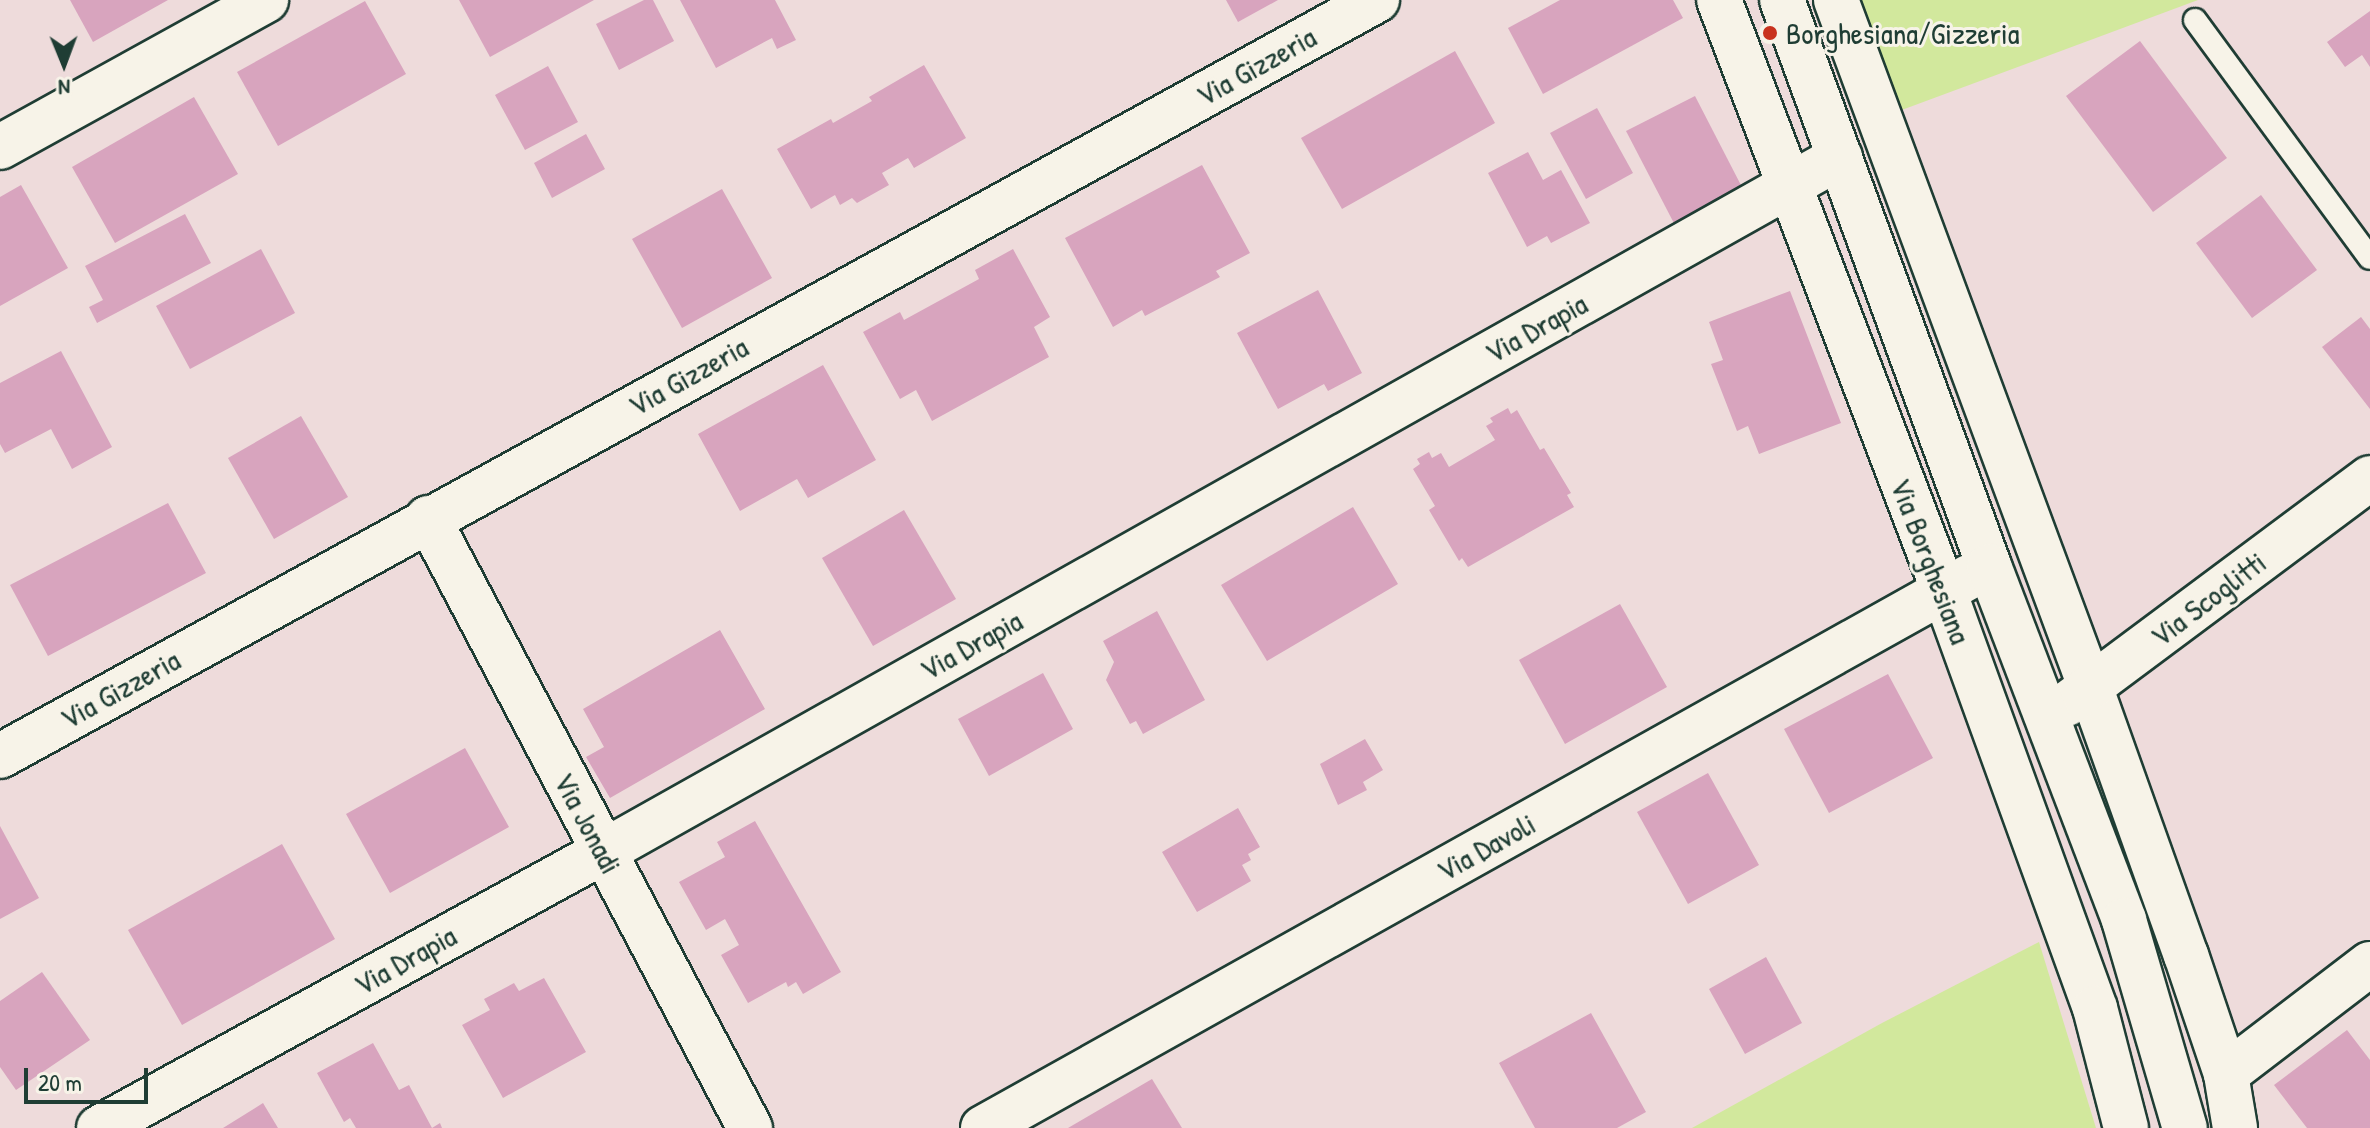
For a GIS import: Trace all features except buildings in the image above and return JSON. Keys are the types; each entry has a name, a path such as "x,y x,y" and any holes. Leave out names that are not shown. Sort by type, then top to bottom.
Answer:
{"street":[{"path":"0,147 266,0"},
{"name":"Via Gizzeria","path":"0,756 428,518 1377,0"},
{"name":"Via Borghesiana","path":"1719,0 1787,187 1944,591 2095,1008 2126,1128"},
{"name":"Via Borghesiana","path":"1782,0 2146,988 2185,1128"},
{"path":"1836,0 2090,686 2226,1074 2235,1128"},
{"name":"Via Drapia","path":"99,1128 603,852 1840,157"},
{"name":"Via Scoglitti","path":"2046,719 2370,478"},
{"name":"Via Jonadi","path":"428,518 750,1128"},
{"name":"Via Davoli","path":"983,1128 1989,566"},
{"path":"2226,1074 2370,964"},
{"path":"2095,1008 2146,988"}],"lane":[{"path":"2195,20 2370,258"}],"green space":[{"path":"1856,0 2198,0 1899,111"},
{"path":"2039,942 2096,1128 1692,1128 1882,1023"}],"place":[{"name":"Borghesiana/Gizzeria","path":"1770,33"}]}
